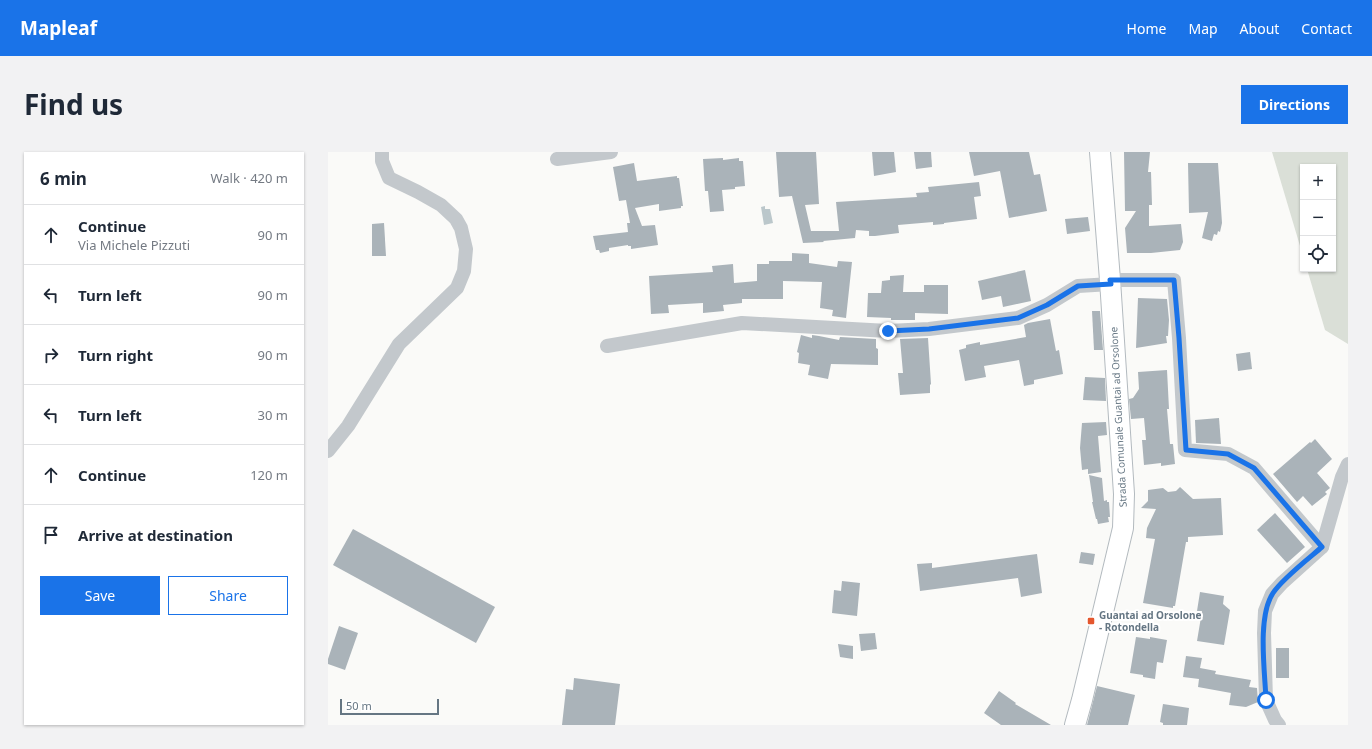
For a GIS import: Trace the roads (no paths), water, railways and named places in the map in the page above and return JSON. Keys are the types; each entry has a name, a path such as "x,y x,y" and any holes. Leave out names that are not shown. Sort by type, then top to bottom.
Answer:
{"street":[{"path":"328,451 348,426 399,344 457,288 464,271 466,249 461,228 456,219 441,205 389,178 382,161 382,152"},
{"path":"557,159 611,152"},
{"name":"Strada Comunale Guantai ad Orsolone","path":"1074,725 1082,700 1123,528 1124,494 1100,152"},
{"path":"607,346 742,323 888,331 929,329 1018,318 1047,305 1078,286 1110,282 1174,280 1186,450 1228,454 1254,468 1322,547"},
{"path":"1279,725 1275,720 1266,700 1264,633 1266,611 1272,594 1322,547 1342,477 1348,464"}],"place":[{"name":"Guantai ad Orsolone - Rotondella","path":"1091,621"}]}
